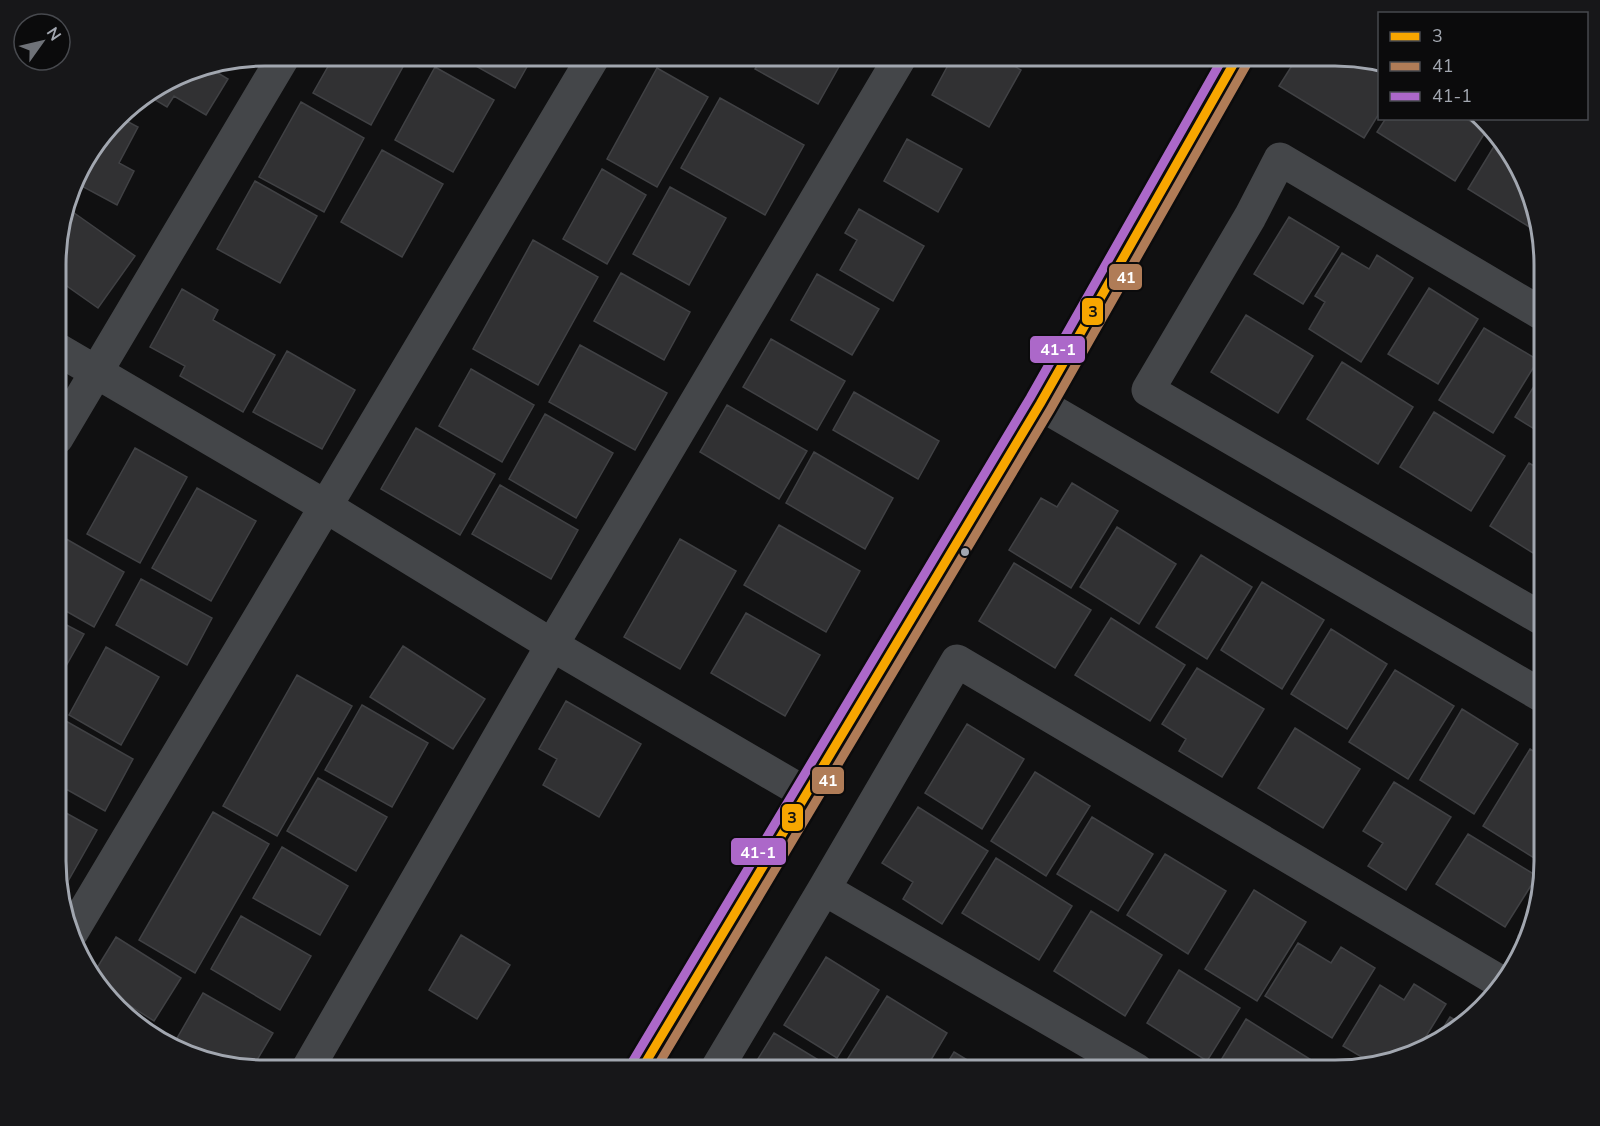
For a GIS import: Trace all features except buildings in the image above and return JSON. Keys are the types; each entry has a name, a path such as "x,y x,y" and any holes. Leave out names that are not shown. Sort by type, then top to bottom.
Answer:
{"street":[{"path":"66,423 278,66"},
{"path":"77,925 588,66"},
{"path":"313,1060 552,645 895,66"},
{"path":"647,1060 1040,404 1232,66"},
{"path":"1534,309 1280,159 1250,216 1148,390 1534,614"},
{"path":"66,354 325,506 552,645 805,793"},
{"path":"1040,404 1534,691"},
{"path":"722,1060 957,661 1495,979"},
{"path":"824,889 1120,1060"}],"transit line":[{"name":"41-1","path":"633,1060 1030,398 1218,66"},
{"name":"3","path":"647,1060 1040,404 1232,66"},
{"name":"41","path":"661,1060 1050,410 1246,66"}]}
